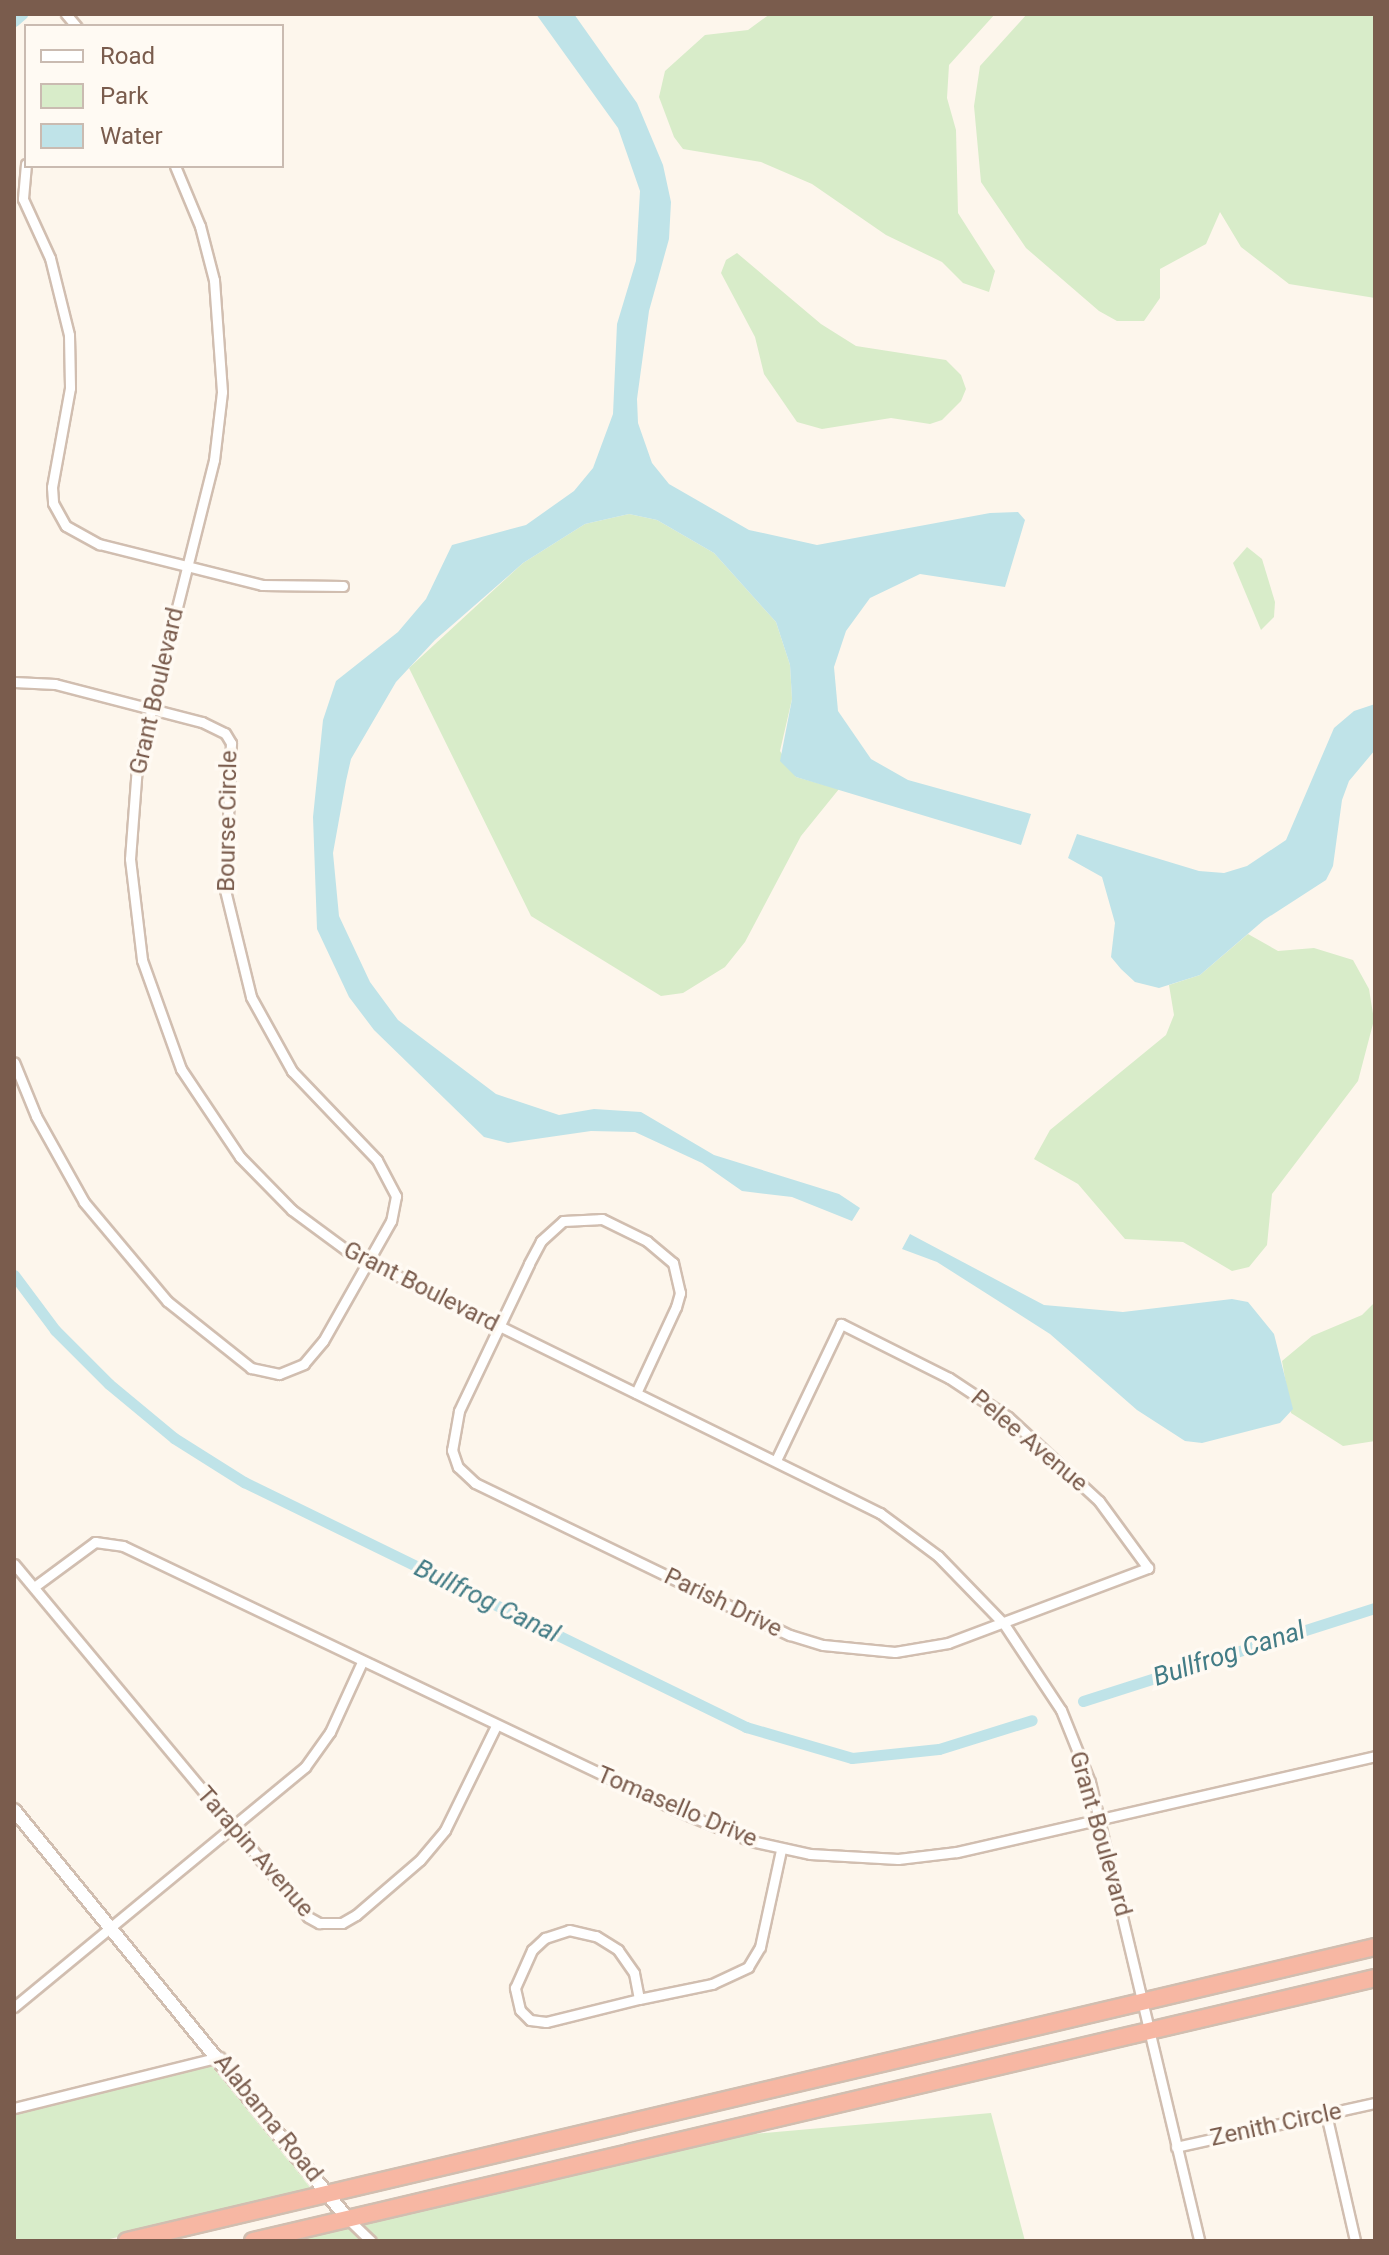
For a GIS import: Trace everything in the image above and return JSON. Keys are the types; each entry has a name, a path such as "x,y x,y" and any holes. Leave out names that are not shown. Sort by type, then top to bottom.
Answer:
{"highway":[{"path":"127,2241 1375,1947"},
{"path":"253,2241 1375,1978"}],"street":[{"path":"26,168 23,199 50,258 69,335 70,388 53,475 53,503 66,526 86,539 262,585 343,586"},
{"name":"Grant Boulevard","path":"176,168 206,246 223,358 218,436 136,776 130,859 142,960 163,1027 189,1083 240,1157 299,1216 367,1263 869,1507 919,1541 1004,1624 1061,1710 1100,1821 1145,2003 1146,2032 1199,2241"},
{"name":"Bourse Circle","path":"14,682 43,682 151,708 215,726 231,743 223,860 239,964 258,1014 292,1071 377,1160 393,1185 391,1221 323,1341 304,1364 279,1374 238,1361 167,1301 100,1224 61,1165 14,1062"},
{"name":"Parish Drive","path":"636,1393 680,1293 678,1277 665,1254 622,1227 588,1217 563,1221 551,1229 500,1329 451,1438 458,1467 475,1483 790,1635 859,1651 918,1649 1004,1624 1148,1568"},
{"name":"Pelee Avenue","path":"776,1460 841,1324 949,1378 1008,1417 1099,1501 1148,1568"},
{"name":"Tomasello Drive","path":"34,1587 80,1549 108,1541 719,1829 781,1850 898,1859 957,1852 1375,1756"},
{"name":"Tarapin Avenue","path":"14,1564 308,1917 330,1926 342,1923 390,1888 445,1830 496,1726"},
{"path":"14,2007 233,1828 315,1756 362,1662"},
{"name":"Alabama Road","path":"14,1810 220,2057 347,2218"},
{"path":"639,1999 634,1973 618,1950 596,1936 569,1930 545,1938 532,1950 515,1988 520,2010 530,2020 546,2022 712,1984 748,1967 760,1947 781,1850"},
{"path":"14,2108 220,2057"},
{"name":"Zenith Circle","path":"1176,2147 1375,2103"},
{"path":"1326,2114 1355,2241"},
{"path":"347,2218 371,2241"}],"green space":[{"path":"770,14 995,14 949,65 947,98 956,130 958,213 995,271 989,292 963,283 942,262 886,235 812,184 761,162 683,149 674,137 659,97 665,71 705,35 748,30"},
{"path":"1027,14 1375,14 1375,298 1289,284 1241,247 1220,212 1206,244 1160,269 1160,298 1144,321 1117,321 1099,311 1026,248 981,182 974,106 980,66"},
{"path":"737,253 821,324 856,346 946,360 961,375 966,389 961,401 942,420 930,424 891,418 822,429 797,422 764,374 755,337 721,273 726,260"},
{"path":"629,514 657,520 714,553 776,622 790,665 792,699 780,751 796,777 839,789 801,836 745,942 725,967 683,993 661,996 531,916 409,668 523,563 585,524"},
{"path":"1247,547 1262,559 1275,602 1274,617 1261,630 1233,563"},
{"path":"1248,934 1278,951 1314,948 1353,960 1369,989 1374,1020 1358,1081 1272,1194 1267,1245 1249,1267 1232,1271 1183,1242 1125,1239 1078,1184 1034,1159 1050,1130 1166,1035 1174,1015 1169,985 1200,975"},
{"path":"1375,1302 1375,1441 1343,1446 1291,1413 1282,1361 1312,1336 1362,1315"},
{"path":"210,2055 319,2190 101,2241 14,2241 14,2108"},
{"path":"991,2113 1025,2241 278,2241 742,2135"}],"water":[{"path":"536,14 574,14 637,103 663,165 671,202 669,239 649,311 637,399 638,423 652,463 669,484 749,530 817,545 990,513 1018,512 1025,520 1005,587 920,574 870,598 846,631 834,667 838,711 871,759 908,780 1031,814 1021,845 796,777 780,761 792,699 790,665 776,622 714,553 657,520 629,514 585,524 523,563 435,640 396,682 351,759 333,853 339,916 370,982 398,1020 496,1094 559,1115 594,1109 641,1112 714,1155 839,1194 860,1208 852,1221 792,1197 742,1191 702,1163 635,1132 591,1131 508,1143 484,1137 374,1030 349,997 317,929 313,817 323,720 336,681 398,632 426,599 452,545 526,525 574,491 593,468 613,414 617,324 636,261 640,191 618,128"},
{"path":"1375,704 1375,750 1349,781 1342,800 1333,866 1326,880 1264,920 1200,975 1159,988 1135,982 1111,957 1115,923 1102,877 1068,858 1077,834 1199,871 1224,873 1247,866 1286,840 1334,728 1354,711"},
{"path":"910,1234 1044,1305 1123,1312 1232,1299 1248,1302 1274,1334 1293,1409 1280,1423 1202,1443 1185,1441 1137,1410 1050,1334 937,1262 902,1249"}],"waterway":[{"path":"14,21 22,14"},
{"name":"Bullfrog Canal","path":"14,1275 55,1330 109,1384 174,1438 244,1482 746,1727 852,1758 939,1749 1032,1720"},
{"name":"Bullfrog Canal","path":"1083,1701 1375,1608"}]}
